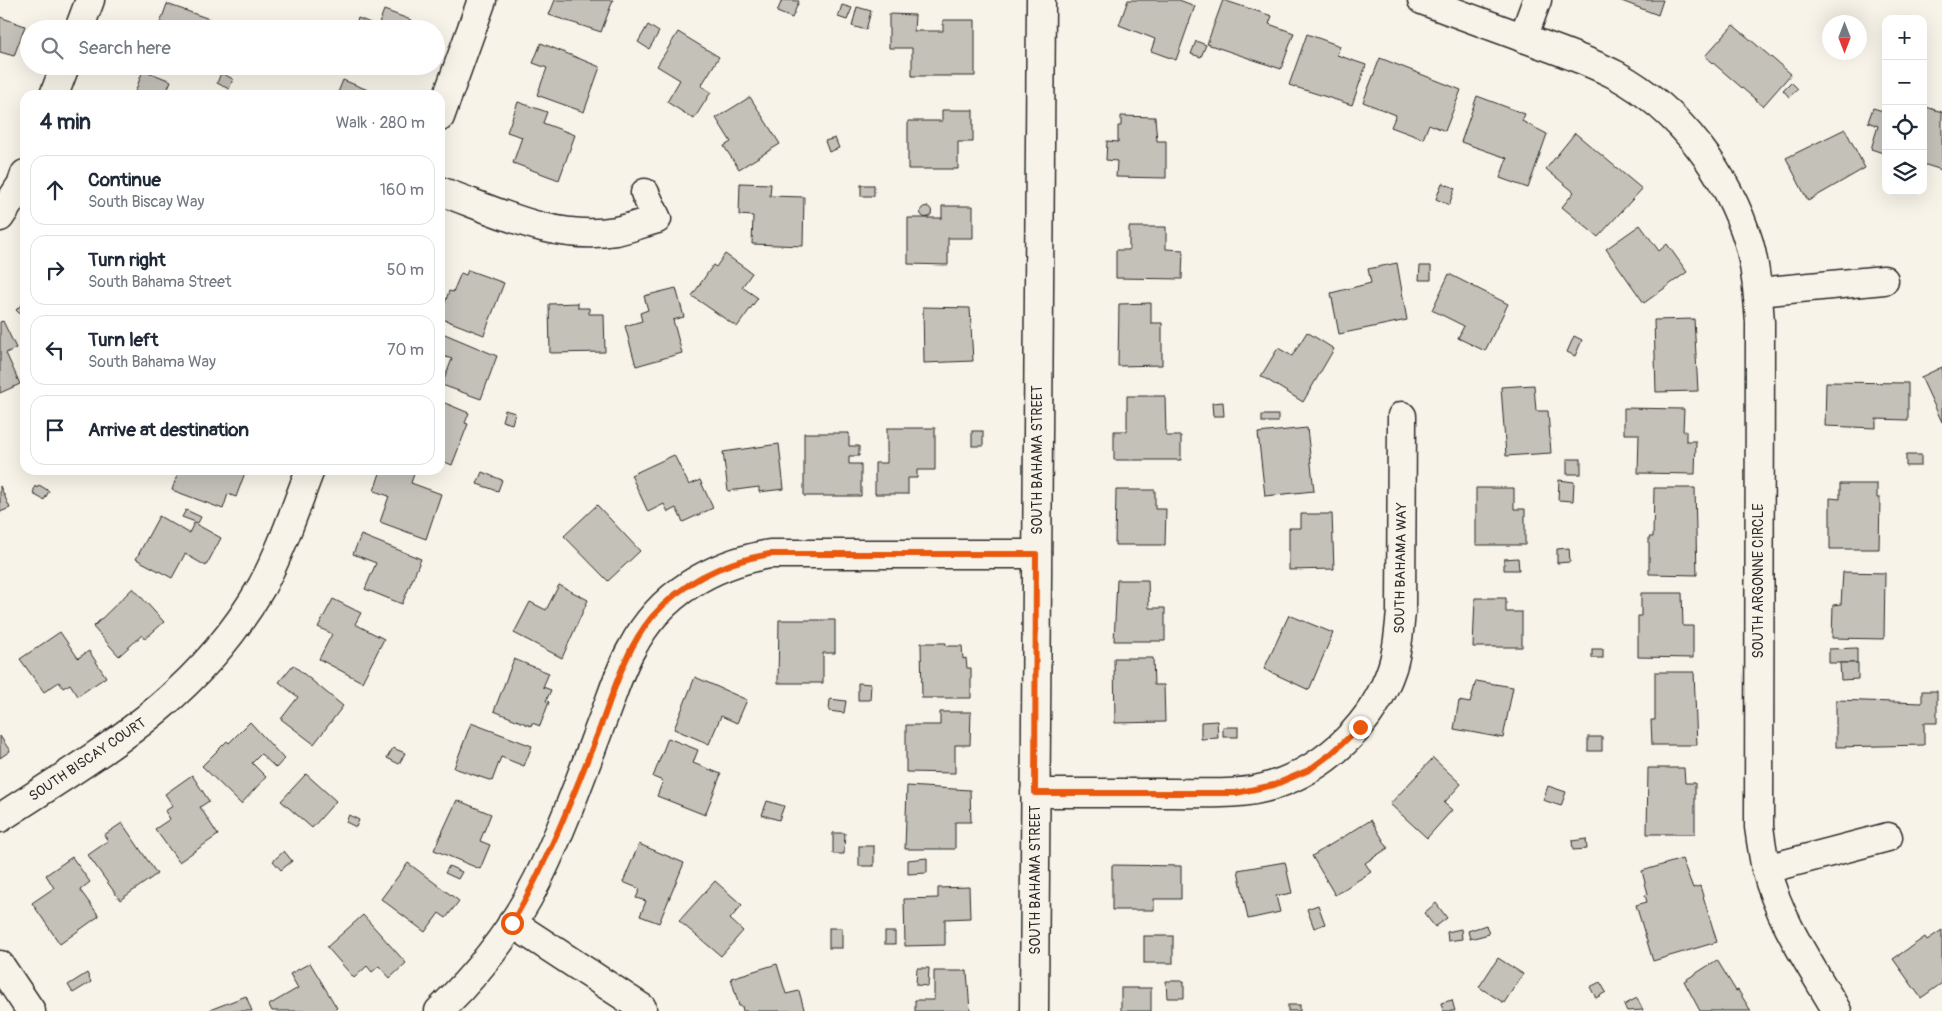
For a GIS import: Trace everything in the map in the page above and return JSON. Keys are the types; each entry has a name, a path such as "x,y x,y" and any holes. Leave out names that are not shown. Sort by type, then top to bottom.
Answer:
{"street":[{"path":"82,20 90,0"},
{"path":"445,103 482,0"},
{"name":"SOUTH BAHAMA STREET","path":"1034,1011 1041,0"},
{"name":"SOUTH ARGONNE CIRCLE","path":"1422,0 1576,57 1616,75 1653,100 1685,130 1712,164 1734,203 1749,244 1758,292 1758,827 1766,869 1775,896 1793,935 1837,1011"},
{"path":"1523,38 1537,0"},
{"path":"56,90 62,75"},
{"path":"0,217 20,187"},
{"path":"445,193 552,230 580,233 616,231 657,219 645,193"},
{"path":"1758,292 1884,280"},
{"name":"SOUTH BAHAMA WAY","path":"1035,793 1236,793 1274,785 1309,770 1332,753 1360,727 1376,703 1392,668 1398,640 1402,416"},
{"name":"SOUTH BISCAY COURT","path":"0,818 124,737 174,698 207,663 236,626 262,586 283,543 308,475"},
{"path":"439,1011 464,986 512,923 538,879 558,834 631,648 652,617 678,592 709,572 743,559 770,554 1036,554"},
{"path":"1766,869 1888,837"},
{"path":"512,923 642,1008"},
{"path":"0,966 31,1011"}],"building":[{"path":"555,0 613,0 601,32 549,15"},
{"path":"782,0 799,1 792,18 777,12"},
{"path":"1128,0 1179,0 1195,6 1176,60 1151,51 1155,39 1119,25"},
{"path":"1223,0 1272,16 1269,24 1294,33 1281,69 1207,44"},
{"path":"1619,0 1663,0 1658,15"},
{"path":"167,4 212,20 161,20"},
{"path":"842,5 852,8 847,20 838,17"},
{"path":"857,7 871,11 866,30 852,26"},
{"path":"384,10 411,20 380,20"},
{"path":"889,14 915,15 914,31 943,31 943,20 975,20 975,76 912,76 912,48 889,48"},
{"path":"0,17 20,24 20,40 14,56 0,52"},
{"path":"648,25 659,32 649,49 638,42"},
{"path":"1733,25 1791,74 1763,106 1705,56"},
{"path":"678,32 719,57 701,86 711,92 694,119 667,102 680,80 657,66"},
{"path":"1307,34 1340,46 1337,55 1366,65 1352,105 1289,85"},
{"path":"1196,41 1206,45 1201,57 1191,54"},
{"path":"541,43 600,67 584,112 537,95 547,68 533,63"},
{"path":"1380,58 1461,90 1445,131 1429,124 1423,139 1391,127 1396,115 1363,102"},
{"path":"141,75 156,75 171,81 167,90 136,90"},
{"path":"220,75 233,79 229,89 217,83"},
{"path":"343,80 368,90 339,90"},
{"path":"1791,82 1798,89 1789,97 1783,90"},
{"path":"1477,96 1525,114 1522,121 1547,134 1528,188 1500,178 1507,158 1461,142"},
{"path":"750,97 780,144 739,169 724,146 731,142 716,118"},
{"path":"518,102 547,112 543,123 575,135 559,180 513,163 522,137 507,132"},
{"path":"1927,107 1942,112 1942,170 1927,165"},
{"path":"1873,108 1882,111 1882,153 1871,149 1878,126 1868,122"},
{"path":"942,110 973,110 973,142 958,142 958,169 908,169 908,121 942,121"},
{"path":"1121,116 1155,117 1157,141 1166,141 1166,178 1116,177 1117,161 1106,160 1107,141 1118,142 1118,126 1121,126"},
{"path":"1845,129 1865,168 1808,201 1786,158"},
{"path":"1575,133 1642,189 1598,237 1562,207 1574,192 1546,169"},
{"path":"835,138 839,148 829,152 825,141"},
{"path":"740,183 771,184 770,196 804,197 803,246 752,244 753,216 739,215"},
{"path":"1442,183 1455,188 1449,205 1436,199"},
{"path":"861,185 874,185 874,196 861,196"},
{"path":"926,206 932,212 926,218 920,212"},
{"path":"942,206 973,206 973,238 948,238 948,265 908,264 908,218 942,218"},
{"path":"1640,225 1659,251 1667,244 1687,272 1644,303 1606,249"},
{"path":"1129,227 1166,227 1166,249 1183,250 1182,279 1116,278 1116,250 1129,250"},
{"path":"725,254 752,273 742,287 758,298 737,327 692,296 713,265 716,267"},
{"path":"1397,263 1407,320 1339,334 1331,293 1371,283 1368,269"},
{"path":"1420,266 1431,266 1431,280 1419,280"},
{"path":"468,270 504,283 484,335 445,320 445,303 449,291 453,292 461,273 466,275"},
{"path":"1449,274 1508,304 1485,351 1458,338 1464,326 1432,310"},
{"path":"676,288 684,317 673,320 682,353 636,366 625,326 642,321 640,313 648,310 644,296"},
{"path":"578,303 578,308 589,308 589,314 604,314 605,352 550,353 549,304"},
{"path":"1151,303 1151,323 1162,323 1162,365 1118,366 1119,304"},
{"path":"20,306 20,314 16,310"},
{"path":"923,307 970,308 973,361 924,363"},
{"path":"1694,319 1698,391 1656,392 1654,320"},
{"path":"3,321 16,348 6,353 20,384 0,393 0,322"},
{"path":"1307,332 1334,349 1303,402 1261,376 1278,348 1292,356"},
{"path":"445,334 497,356 481,399 445,386 445,377 452,359 445,357"},
{"path":"1574,336 1582,340 1575,356 1567,352"},
{"path":"1942,367 1942,422 1921,377"},
{"path":"1826,382 1908,383 1908,420 1876,419 1876,428 1825,426"},
{"path":"1534,385 1536,411 1548,411 1551,453 1506,456 1501,387"},
{"path":"1127,396 1165,396 1166,436 1181,436 1181,460 1114,460 1114,431 1127,431"},
{"path":"1223,402 1224,416 1213,416 1212,403"},
{"path":"445,403 469,413 465,423 468,424 452,465 445,462"},
{"path":"1624,408 1684,409 1683,431 1686,431 1686,441 1696,441 1695,474 1638,473 1639,434 1624,434"},
{"path":"505,410 515,413 512,424 502,421"},
{"path":"1262,415 1278,415 1278,422 1262,422"},
{"path":"887,428 935,428 935,470 917,470 917,478 908,478 908,494 875,494 875,463 887,463"},
{"path":"1307,428 1314,491 1265,496 1258,433"},
{"path":"972,431 983,431 983,446 972,446"},
{"path":"804,433 849,433 849,446 859,446 859,456 849,456 849,464 861,464 861,496 804,496"},
{"path":"779,444 784,489 759,492 759,487 728,491 723,452"},
{"path":"674,455 689,485 700,480 713,508 683,522 676,508 668,512 664,504 648,512 631,475"},
{"path":"1906,455 1921,455 1921,466 1906,466"},
{"path":"1567,459 1581,459 1581,474 1567,474"},
{"path":"482,472 502,480 498,491 477,484"},
{"path":"177,475 244,475 236,497 228,494 223,509 172,490"},
{"path":"379,475 414,475 411,483 441,494 426,539 380,522 389,496 374,491"},
{"path":"1559,480 1574,482 1573,501 1558,500"},
{"path":"1840,484 1877,484 1877,498 1880,498 1879,549 1830,549 1830,498 1840,499"},
{"path":"39,485 49,491 44,500 33,494 35,486 37,488"},
{"path":"0,486 10,508 0,512"},
{"path":"1476,488 1514,488 1514,509 1525,509 1525,545 1476,545"},
{"path":"1654,488 1695,488 1697,575 1649,574 1649,537 1653,537"},
{"path":"1116,490 1155,490 1155,509 1166,509 1165,545 1115,545"},
{"path":"597,505 640,551 608,581 564,536"},
{"path":"186,510 201,517 198,523 182,517"},
{"path":"1301,514 1332,514 1334,569 1289,570 1289,528 1301,528"},
{"path":"159,516 189,533 194,523 221,538 206,566 185,554 172,578 136,559"},
{"path":"361,535 421,559 402,604 365,589 376,563 353,554"},
{"path":"1569,548 1570,562 1557,563 1557,549"},
{"path":"1518,558 1519,570 1504,570 1504,559"},
{"path":"1843,572 1885,573 1884,639 1832,638 1833,605 1841,604"},
{"path":"1117,580 1148,580 1149,608 1165,608 1165,641 1114,641"},
{"path":"559,585 588,600 562,658 514,633 530,602 546,610"},
{"path":"133,588 164,622 145,639 142,635 119,656 93,627"},
{"path":"1641,593 1682,593 1683,626 1693,626 1693,658 1638,657 1638,616 1641,616"},
{"path":"1475,598 1506,598 1506,612 1522,612 1522,647 1473,647"},
{"path":"333,599 361,613 355,624 384,639 362,682 319,659 332,634 318,627"},
{"path":"1289,615 1333,633 1309,690 1264,669"},
{"path":"779,620 835,620 835,653 823,653 823,683 778,683"},
{"path":"60,632 78,658 89,651 106,677 78,696 70,684 63,688 59,682 44,692 20,659"},
{"path":"921,643 946,643 946,646 962,646 963,659 966,658 967,668 971,668 971,698 922,698"},
{"path":"1857,648 1857,663 1829,663 1829,649"},
{"path":"1592,649 1603,649 1603,658 1592,658"},
{"path":"1114,658 1153,658 1154,685 1164,685 1165,722 1115,723"},
{"path":"514,659 549,673 543,687 551,690 546,701 549,702 540,726 532,723 531,726 494,711"},
{"path":"1840,663 1858,663 1858,679 1841,680"},
{"path":"293,665 343,706 314,744 281,719 298,697 279,682"},
{"path":"1655,672 1694,672 1697,745 1652,745 1651,720 1655,720"},
{"path":"695,677 747,700 737,723 721,716 709,744 674,729"},
{"path":"1476,681 1513,687 1503,738 1454,729 1459,701 1470,703"},
{"path":"858,683 871,684 870,700 858,700"},
{"path":"1922,691 1937,691 1937,723 1924,723 1924,745 1836,747 1836,700 1922,703"},
{"path":"830,699 846,701 844,713 829,711"},
{"path":"940,712 971,712 970,745 955,745 955,773 906,772 906,725 940,725"},
{"path":"1217,721 1218,738 1201,739 1201,722"},
{"path":"250,722 284,759 276,768 261,754 252,763 266,777 241,804 202,766 227,741 229,743"},
{"path":"471,723 532,746 524,766 501,757 492,781 454,768"},
{"path":"1223,727 1238,727 1238,737 1223,737"},
{"path":"0,736 10,751 0,758"},
{"path":"1588,737 1602,737 1602,751 1588,751"},
{"path":"668,738 698,750 693,763 721,774 705,815 657,796 663,781 653,777"},
{"path":"393,748 405,753 399,764 387,758"},
{"path":"1433,758 1461,784 1444,803 1452,810 1427,838 1390,804"},
{"path":"1648,768 1684,768 1685,783 1695,783 1695,834 1647,834"},
{"path":"306,774 336,801 312,828 281,801"},
{"path":"192,775 209,801 200,807 218,835 179,862 155,829 170,819 165,811 173,806 165,794"},
{"path":"907,786 970,790 971,822 955,822 955,849 905,849"},
{"path":"1548,786 1566,792 1561,806 1543,800"},
{"path":"457,800 491,814 480,841 490,845 480,869 434,850"},
{"path":"767,801 784,806 779,820 762,815"},
{"path":"349,815 359,820 356,827 346,822"},
{"path":"1371,820 1388,848 1365,863 1371,872 1335,895 1312,856"},
{"path":"122,823 157,874 120,900 88,855 108,841 104,835"},
{"path":"833,833 845,833 844,854 833,854"},
{"path":"1586,839 1587,849 1573,850 1572,841"},
{"path":"639,844 684,863 659,923 640,916 646,901 636,898 640,889 623,882"},
{"path":"859,846 874,846 874,866 859,866"},
{"path":"284,851 292,861 281,870 273,861"},
{"path":"72,857 90,882 80,890 99,916 60,944 32,903 54,888 46,875"},
{"path":"927,858 927,873 908,874 908,860"},
{"path":"1682,859 1693,888 1700,886 1717,942 1653,961 1636,905 1647,902 1645,895 1648,894 1642,871"},
{"path":"1285,862 1292,893 1276,896 1280,912 1248,919 1238,870"},
{"path":"408,863 459,901 446,918 439,913 425,932 381,899"},
{"path":"1112,865 1181,866 1181,899 1154,899 1154,910 1112,910"},
{"path":"449,866 462,872 458,879 445,873"},
{"path":"715,881 742,905 730,919 743,931 721,956 679,921"},
{"path":"969,887 970,918 945,919 945,945 905,946 904,899 938,898 938,888"},
{"path":"1436,903 1447,918 1435,927 1424,913"},
{"path":"1318,905 1325,924 1314,928 1307,909"},
{"path":"363,915 406,963 390,978 379,966 372,972 367,966 354,978 327,947"},
{"path":"1486,925 1489,934 1470,939 1468,931"},
{"path":"829,928 842,928 842,948 829,948"},
{"path":"1461,929 1462,939 1448,941 1447,932"},
{"path":"1942,930 1942,983 1921,998 1893,959 1925,937 1927,940"},
{"path":"885,932 895,932 895,944 885,944"},
{"path":"1144,936 1173,936 1173,963 1144,963"},
{"path":"1498,958 1523,974 1504,1003 1479,987"},
{"path":"1717,960 1751,1011 1700,1011 1684,981"},
{"path":"310,963 337,1008 332,1011 272,1011 269,1005 298,988 290,974"},
{"path":"777,964 786,994 799,991 804,1009 796,1011 743,1011 742,1006 739,1006 731,978"},
{"path":"917,968 929,968 928,986 916,985"},
{"path":"934,971 967,971 970,1011 915,1011 915,1000 934,1000"},
{"path":"87,973 91,982 73,993 68,985"},
{"path":"1166,981 1184,981 1184,998 1167,998"},
{"path":"1600,982 1606,992 1596,998 1590,987"},
{"path":"1121,988 1151,988 1151,1011 1121,1011"},
{"path":"246,996 252,1011 207,1011"},
{"path":"1637,998 1643,1010 1627,1011 1624,1005"},
{"path":"1452,1000 1455,1011 1443,1011 1441,1003"},
{"path":"1288,1005 1300,1005 1300,1011 1288,1011"}],"route":[{"path":"512,923 538,879 558,834 631,648 652,617 678,592 709,572 743,559 770,554 1036,554 1035,793 1236,793 1274,785 1309,770 1332,753 1360,727"}]}
